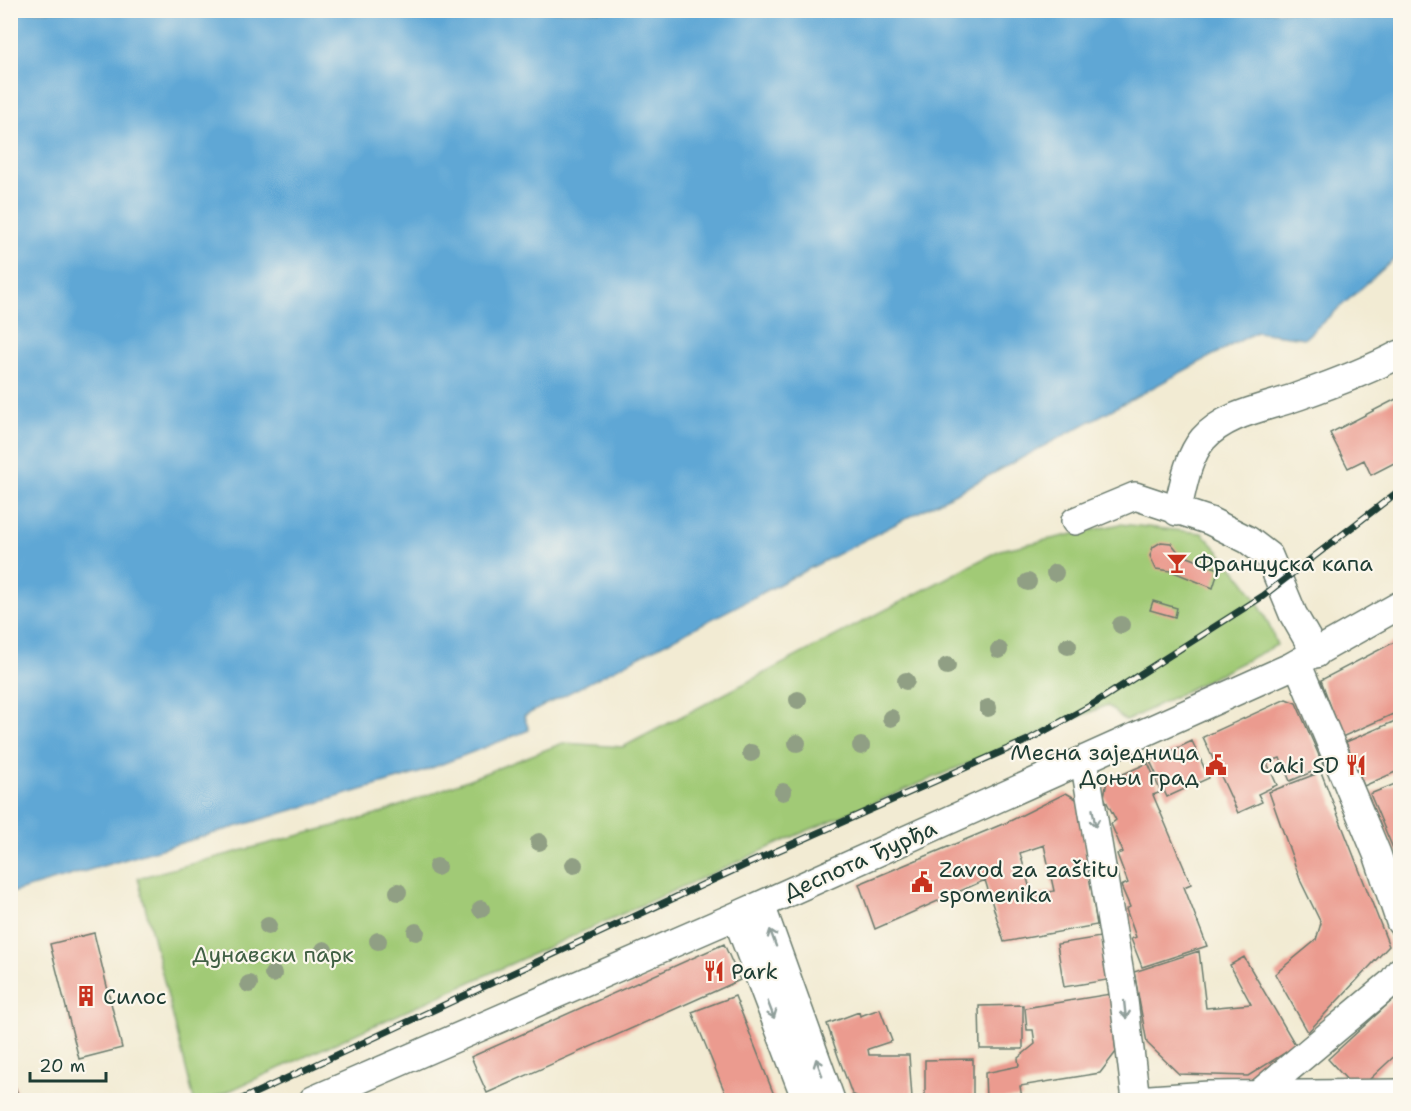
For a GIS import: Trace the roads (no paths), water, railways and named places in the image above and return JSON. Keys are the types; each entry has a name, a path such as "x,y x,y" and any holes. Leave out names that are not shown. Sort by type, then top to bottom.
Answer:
{"street":[{"path":"1177,512 1191,461 1203,439 1231,418 1298,397 1382,364 1401,354"},
{"path":"1075,521 1135,496 1177,512 1210,520 1248,540 1269,556 1293,614 1306,659 1401,922"},
{"name":"Деспота Ђурђа","path":"313,1101 761,905 1306,659 1401,605"},
{"path":"1084,760 1123,992 1135,1100 1257,1095 1397,1096"},
{"path":"761,905 831,1101"},
{"path":"736,916 806,1101"},
{"path":"1257,1095 1400,972"}],"water":[{"path":"10,11 1400,11 1400,254 1305,338 1256,332 979,481 524,716 529,730 419,773 11,893"}],"railway":[{"path":"240,1100 745,865 1028,740 1095,703 1263,596 1400,490"}],"place":[{"name":"Француска капа","path":"1177,563"},
{"name":"Месна заједница Доњи град","path":"1216,765"},
{"name":"Caki SD","path":"1356,765"},
{"name":"Zavod za zaštitu spomenika","path":"922,882"},
{"name":"Park","path":"714,971"},
{"name":"Силос","path":"86,996"}],"park label":[{"name":"Дунавски парк","path":"273,954"}]}
